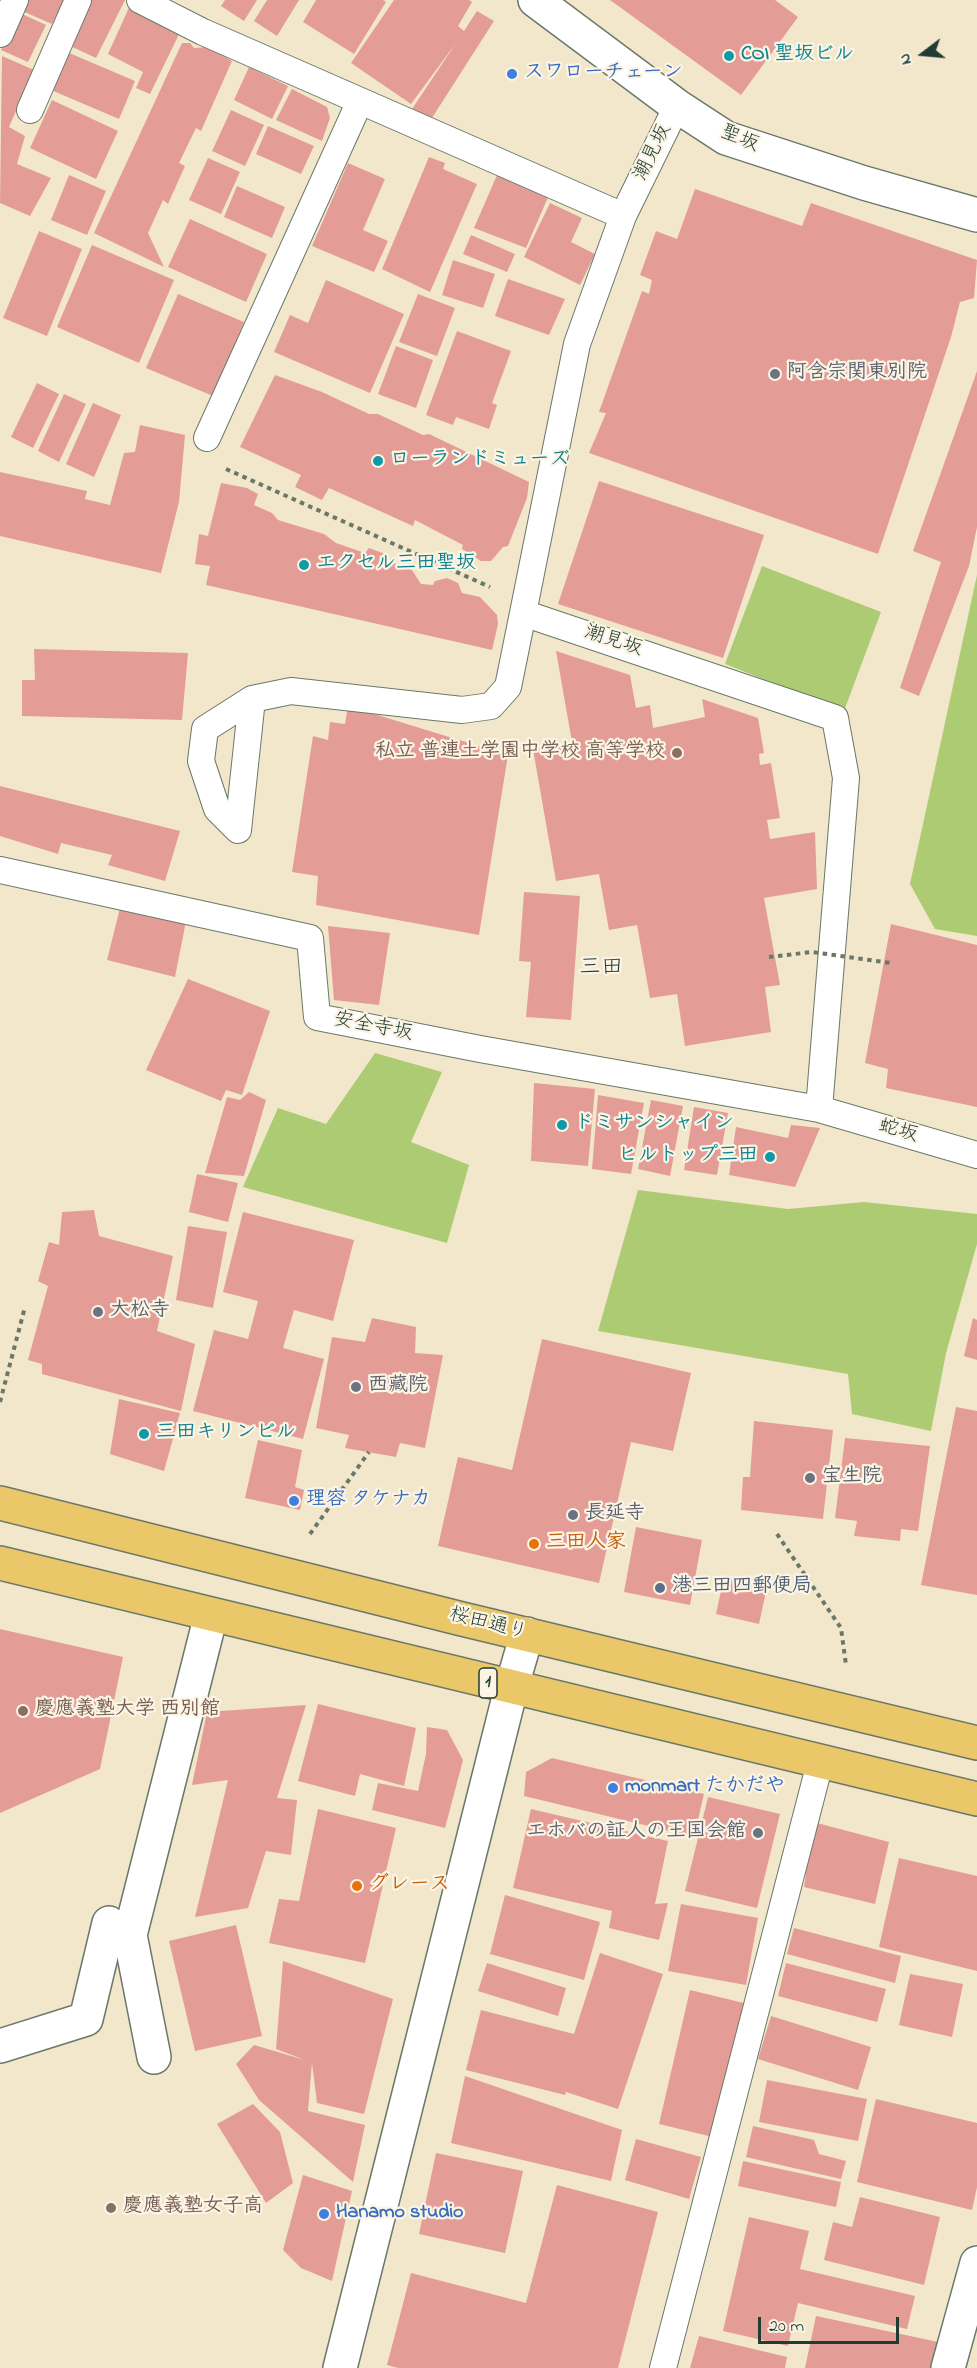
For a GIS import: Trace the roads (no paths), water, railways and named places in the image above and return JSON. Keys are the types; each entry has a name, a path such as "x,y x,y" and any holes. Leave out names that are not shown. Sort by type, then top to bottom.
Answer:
{"highway":[{"name":"桜田通り","path":"0,1503 977,1743"},
{"name":"1","path":"0,1563 511,1689 977,1799"}],"street":[{"name":"聖坂","path":"535,0 677,106 726,138 864,183 977,214"},
{"path":"154,2056 130,1935 211,1615"},
{"path":"340,2368 511,1689 527,1634"},
{"path":"0,2046 86,2019 109,1923"},
{"path":"948,2368 977,2262"}],"lane":[{"path":"0,34 15,0"},
{"path":"30,110 78,0"},
{"path":"140,0 203,32 623,216"},
{"path":"207,438 360,101"},
{"name":"潮見坂","path":"677,106 623,216 577,344 523,613 835,718 846,778 819,1109"},
{"path":"252,699 291,691 462,710 491,706 508,687 523,613"},
{"name":"安全寺坂","path":"0,870 310,938 317,1017 480,1049 819,1109"},
{"name":"蛇坂","path":"819,1109 977,1155"},
{"path":"663,2368 820,1762"}],"place":[{"name":"COI 聖坂ビル","path":"729,56"},
{"name":"スワローチェーン","path":"512,74"},
{"name":"阿含宗関東別院","path":"775,374"},
{"name":"ローランドミューズ","path":"378,461"},
{"name":"エクセル三田聖坂","path":"304,565"},
{"name":"私立 普連土学園中学校 高等学校","path":"677,753"},
{"name":"ドミサンシャイン","path":"562,1125"},
{"name":"ヒルトップ三田","path":"770,1157"},
{"name":"大松寺","path":"98,1312"},
{"name":"西藏院","path":"356,1387"},
{"name":"三田キリンビル","path":"144,1434"},
{"name":"宝生院","path":"810,1478"},
{"name":"理容 タケナカ","path":"294,1501"},
{"name":"長延寺","path":"573,1515"},
{"name":"三田人家","path":"534,1544"},
{"name":"港三田四郵便局","path":"660,1588"},
{"name":"慶應義塾大学 西別館","path":"23,1711"},
{"name":"monmart たかだや","path":"613,1788"},
{"name":"エホバの証人の王国会館","path":"758,1833"},
{"name":"グレース","path":"357,1886"},
{"name":"慶應義塾女子高","path":"111,2208"},
{"name":"Hanamo studio","path":"324,2214"}],"district":[{"name":"三田","path":"601,969"}]}
